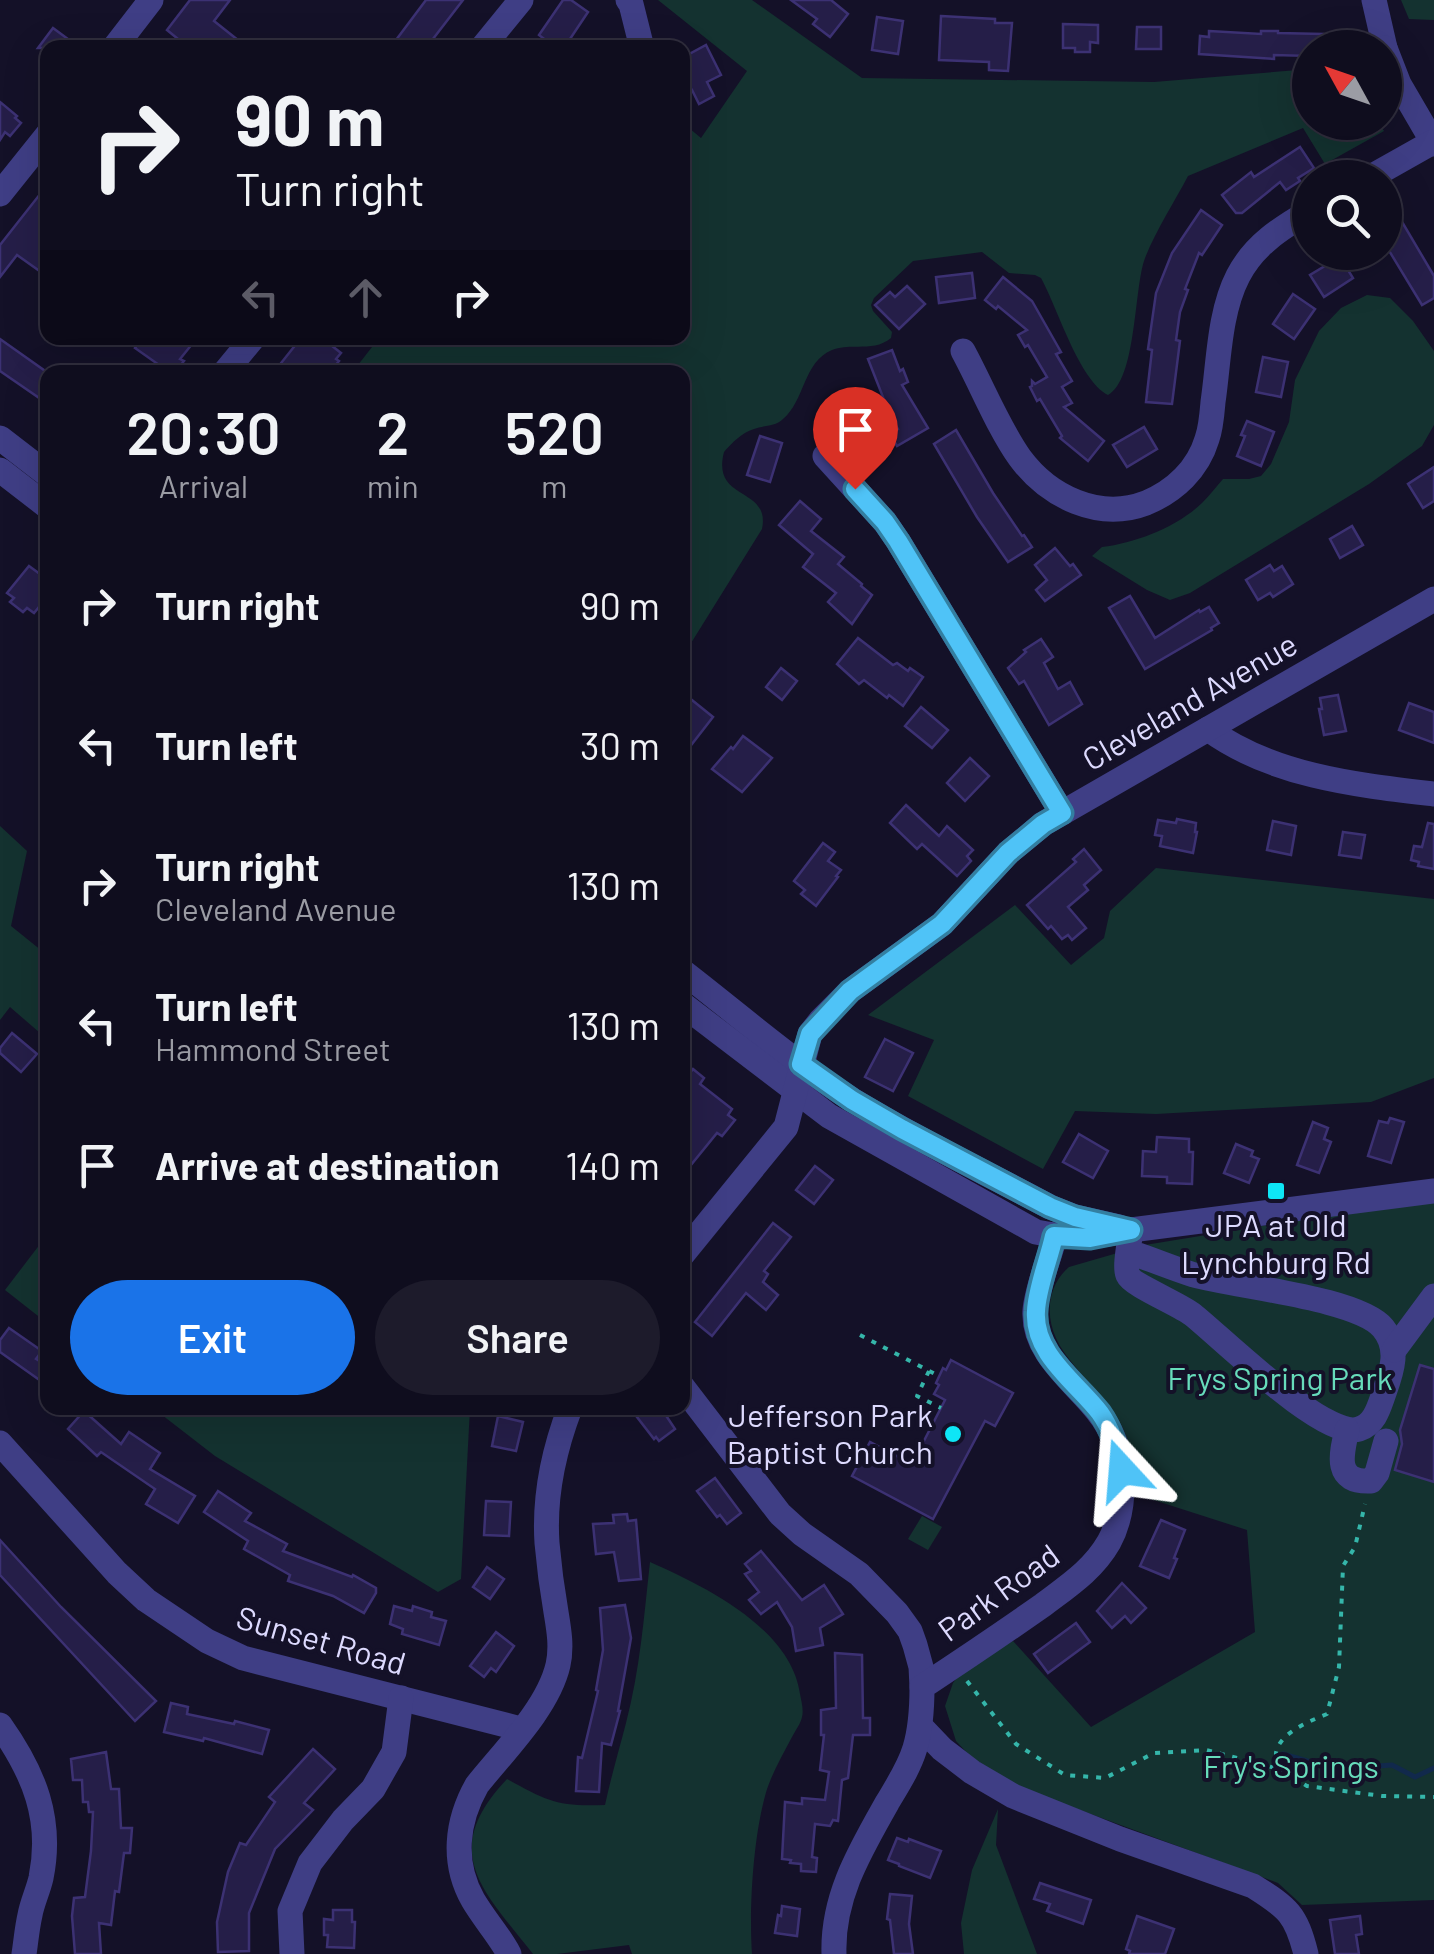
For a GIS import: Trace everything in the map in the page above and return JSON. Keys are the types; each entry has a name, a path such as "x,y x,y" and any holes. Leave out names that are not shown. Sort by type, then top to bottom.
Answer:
{"street":[{"path":"120,40 150,0"},
{"path":"488,40 521,0"},
{"path":"628,0 640,40"},
{"path":"1374,0 1381,30"},
{"path":"1402,89 1433,143 1402,160"},
{"path":"0,194 40,144"},
{"path":"963,351 1020,458 1036,477 1077,503 1100,510 1138,506 1174,487 1201,455 1209,436 1229,297 1252,255 1268,238 1292,223"},
{"path":"231,365 246,345"},
{"path":"0,438 40,469"},
{"path":"825,456 892,531 1062,813"},
{"path":"0,470 40,501"},
{"name":"Cleveland Avenue","path":"690,1245 786,1128 810,1034 850,991 942,924 1017,845 1043,824 1434,599"},
{"path":"1208,729 1228,744 1274,764 1330,778 1434,794"},
{"path":"690,978 852,1100 1050,1207 1130,1241 1196,1275 1333,1304 1370,1316 1389,1336 1394,1350 1394,1364 1374,1419 1358,1430 1347,1430 1308,1412 1190,1312 1132,1280 1126,1270 1130,1241"},
{"path":"690,1010 829,1116 1036,1232 1130,1241 1434,1190"},
{"name":"Park Road","path":"834,1954 844,1886 914,1752 922,1687 1082,1576 1111,1539 1119,1517 1122,1470 1110,1430 1052,1360 1037,1328 1036,1310 1054,1236"},
{"path":"1394,1350 1434,1296"},
{"path":"690,1396 780,1514 860,1574 897,1612 915,1644 922,1687"},
{"path":"509,1954 472,1899 462,1876 460,1824 477,1785 546,1695 558,1666 559,1628 547,1542 547,1513 551,1477 567,1415"},
{"path":"1347,1430 1340,1462 1344,1470 1362,1482 1371,1481 1377,1474 1386,1441"},
{"name":"Sunset Road","path":"0,1443 117,1573 172,1620 206,1640 243,1658 521,1729"},
{"path":"292,1954 290,1911 310,1863 372,1789 394,1752 401,1698"},
{"path":"0,1726 28,1767 43,1817 44,1850 24,1954"},
{"path":"920,1727 972,1772 1004,1792 1120,1840 1253,1886 1299,1924 1306,1954"}],"path":[{"path":"860,1335 939,1376"},
{"path":"929,1371 917,1396 941,1408"},
{"path":"1279,1769 1276,1754 1282,1740 1327,1714 1338,1680 1343,1566 1355,1547 1371,1481"},
{"path":"954,1666 1016,1744 1065,1774 1105,1778 1154,1753 1206,1750 1279,1769 1306,1786 1382,1796 1434,1796"}],"green space":[{"path":"658,0 752,0 862,78 1154,82 1292,70 1292,133 1188,176 1144,261 1129,354 1117,386 1108,395 1097,387 1079,360 1041,278 1009,273 982,252 913,261 874,298 873,311 892,332 891,338 877,345 839,348 822,356 783,419 745,433 724,452 722,468 726,479 758,506 762,529 690,645 690,365 358,365 374,345 690,345 690,129 701,138 747,71"},
{"path":"1401,0 1434,0 1434,20 1409,19"},
{"path":"1310,140 1368,140 1332,160 1323,160"},
{"path":"1367,295 1390,298 1413,321 1434,351 1434,425 1422,446 1369,484 1190,593 1170,600 1092,556 1102,547 1142,538 1181,519 1223,479 1261,476 1271,464 1289,422 1295,380 1319,331 1341,308"},
{"path":"0,826 27,851 11,926 40,949 40,1033 10,1007 0,1020"},
{"path":"1156,868 1434,899 1434,1078 1371,1102 1156,1114 1075,1111 1043,1169 908,1096 934,1040 868,1015 1015,905 1071,965 1104,938 1110,911"},
{"path":"1434,1201 1434,1900 1302,1905 1278,1883 1009,1784 969,1755 956,1741 945,1706 953,1683 966,1666 1013,1641 1091,1727 1255,1632 1247,1530 1138,1495 1132,1460 1119,1426 1108,1406 1060,1346 1053,1329 1050,1300 1062,1274 1069,1267 1145,1245"},
{"path":"40,1244 40,1318 5,1290"},
{"path":"162,1415 470,1415 461,1579 438,1592 215,1456"},
{"path":"922,1516 942,1527 928,1550 908,1539"},
{"path":"650,1562 719,1597 763,1630 793,1670 800,1694 801,1719 772,1776 760,1817 753,1877 752,1954 632,1954 629,1945 533,1954 498,1910 475,1870 475,1828 486,1805 507,1779 553,1801 605,1805 635,1683"},
{"path":"998,1809 996,1845 1037,1954 964,1954 961,1923 972,1870"}],"building":[{"path":"190,0 230,0 214,21 238,40 179,40 167,30"},
{"path":"426,0 463,0 432,40 396,40"},
{"path":"563,0 571,0 588,12 569,40 546,40 539,35"},
{"path":"791,0 831,0 848,14 830,37 813,24 817,19"},
{"path":"941,16 1012,23 1008,71 989,70 989,62 939,60"},
{"path":"877,17 903,21 898,54 872,50"},
{"path":"1063,24 1098,25 1098,43 1090,42 1090,52 1063,48"},
{"path":"1137,27 1161,27 1161,49 1136,49"},
{"path":"53,28 69,40 44,40"},
{"path":"1209,31 1292,33 1292,56 1274,55 1274,59 1199,54 1200,36 1209,37"},
{"path":"706,45 721,75 707,82 714,96 699,104 690,91 690,54"},
{"path":"0,102 21,123 10,136 5,132 0,140"},
{"path":"1300,147 1309,160 1292,160 1292,186 1286,190 1280,182 1242,213 1236,213 1222,195 1251,172 1254,177"},
{"path":"40,194 40,271 17,255 0,277 0,245"},
{"path":"1201,210 1222,225 1202,255 1199,253 1185,289 1188,290 1176,340 1180,341 1172,404 1146,402 1156,293 1172,253"},
{"path":"1402,222 1434,276 1434,298 1422,305 1401,270"},
{"path":"1318,270 1348,270 1353,278 1324,297 1310,275"},
{"path":"972,273 975,298 939,303 936,277"},
{"path":"1003,277 1032,301 1061,352 1056,354 1072,381 1062,387 1072,403 1064,407 1104,441 1088,461 1060,438 1030,387 1032,381 1035,384 1047,377 1018,335 1027,330 985,300"},
{"path":"907,286 925,304 899,329 875,305 890,292 895,297"},
{"path":"1293,294 1315,309 1294,339 1273,324"},
{"path":"0,339 40,367 40,398 0,371"},
{"path":"191,345 180,359 184,361 181,365 159,365 135,348"},
{"path":"295,345 331,345 341,353 336,365 280,365"},
{"path":"892,350 908,382 902,385 928,428 897,446 890,434 898,429 868,359"},
{"path":"1263,357 1288,362 1281,397 1256,392"},
{"path":"1247,421 1274,432 1261,466 1237,456"},
{"path":"1144,427 1157,449 1127,467 1113,445"},
{"path":"956,430 993,493 1032,547 1008,562 934,444"},
{"path":"760,436 782,443 770,482 747,475"},
{"path":"1434,467 1434,501 1423,508 1408,484"},
{"path":"800,501 821,519 811,531 844,557 838,564 872,595 852,624 828,602 836,593 803,567 813,554 779,525"},
{"path":"1352,526 1363,545 1340,558 1330,539"},
{"path":"1055,548 1081,575 1045,601 1036,590 1047,580 1035,565"},
{"path":"1270,565 1274,571 1282,566 1293,584 1273,597 1270,593 1258,600 1246,580"},
{"path":"29,566 40,574 40,606 34,613 27,608 23,612 10,602 14,598 7,593"},
{"path":"1130,596 1155,638 1209,607 1219,623 1145,669 1109,608"},
{"path":"858,638 893,665 897,663 908,671 910,668 923,677 903,706 864,680 859,684 837,664"},
{"path":"1041,639 1053,657 1044,663 1058,689 1070,682 1082,704 1049,725 1024,681 1019,684 1008,668"},
{"path":"781,668 797,681 782,700 766,687"},
{"path":"1338,695 1346,731 1324,735 1320,698"},
{"path":"690,698 713,717 690,743"},
{"path":"1409,703 1434,712 1434,743 1399,730"},
{"path":"921,707 948,730 932,748 905,726"},
{"path":"743,736 772,758 742,792 712,769"},
{"path":"970,758 989,776 965,801 947,783"},
{"path":"906,805 939,836 947,826 973,850 967,856 971,861 957,876 922,844 917,849 890,823"},
{"path":"1177,819 1196,823 1193,853 1160,846 1162,836 1155,835 1158,820 1176,823"},
{"path":"1273,821 1296,826 1291,855 1267,850"},
{"path":"1428,823 1434,824 1434,869 1418,866 1419,862 1411,860 1414,846 1422,847"},
{"path":"1343,832 1365,835 1361,858 1339,855"},
{"path":"823,843 835,852 828,861 841,870 816,906 801,894 805,890 794,881"},
{"path":"1084,849 1101,870 1084,885 1088,890 1068,907 1086,928 1072,940 1068,935 1062,939 1027,905 1076,862 1073,859"},
{"path":"12,1033 37,1054 21,1072 0,1053"},
{"path":"885,1039 913,1053 893,1091 865,1077"},
{"path":"693,1069 704,1078 700,1084 732,1109 728,1115 735,1120 722,1136 717,1133 690,1166"},
{"path":"1390,1118 1404,1122 1391,1163 1368,1156 1379,1121 1388,1123"},
{"path":"1313,1122 1328,1128 1324,1139 1331,1142 1319,1173 1297,1165"},
{"path":"1079,1134 1108,1151 1093,1178 1063,1162"},
{"path":"1157,1137 1189,1139 1189,1152 1193,1152 1192,1184 1142,1176 1143,1151 1156,1152"},
{"path":"1236,1144 1253,1151 1251,1156 1259,1159 1249,1183 1224,1173"},
{"path":"815,1166 833,1180 814,1204 796,1190"},
{"path":"773,1223 791,1237 764,1271 768,1274 763,1282 778,1295 766,1310 746,1293 712,1336 695,1322"},
{"path":"9,1328 40,1350 36,1359 40,1361 40,1380 0,1352 0,1340"},
{"name":"Jefferson Park Baptist Church","path":"951,1360 1013,1393 995,1426 985,1421 933,1519 852,1476 870,1442 912,1464 945,1400 934,1394 943,1368 946,1370"},
{"path":"1420,1365 1434,1369 1434,1482 1395,1470 1402,1444 1400,1430"},
{"path":"80,1415 88,1415 121,1444 129,1432 160,1453 150,1469 195,1496 178,1523 146,1504 155,1489 101,1452 97,1456 68,1429"},
{"path":"635,1415 666,1415 675,1429 659,1441"},
{"path":"498,1416 523,1422 516,1451 492,1446"},
{"path":"715,1478 741,1513 727,1524 697,1491"},
{"path":"218,1491 251,1513 245,1521 287,1544 283,1551 353,1575 376,1588 364,1613 333,1596 288,1581 290,1575 244,1549 248,1541 204,1512"},
{"path":"486,1501 511,1502 509,1536 484,1535"},
{"path":"627,1514 628,1521 636,1520 641,1579 619,1581 614,1552 596,1554 593,1524 614,1523 613,1515"},
{"path":"1161,1520 1185,1530 1169,1578 1140,1566"},
{"path":"0,1540 156,1701 135,1721 0,1575"},
{"path":"761,1551 802,1600 824,1585 843,1614 820,1628 823,1645 796,1651 792,1627 777,1602 761,1614 749,1600 759,1592 745,1574 751,1571 745,1564"},
{"path":"487,1567 504,1579 490,1599 473,1587"},
{"path":"1122,1583 1146,1608 1131,1623 1125,1616 1112,1628 1097,1611"},
{"path":"625,1605 631,1638 611,1745 602,1743 599,1792 576,1791 578,1757 582,1758 598,1691 603,1650 600,1608"},
{"path":"394,1606 412,1611 413,1606 446,1621 439,1645 402,1634 403,1629 390,1624"},
{"path":"1076,1623 1090,1642 1048,1673 1034,1654"},
{"path":"496,1632 514,1646 496,1672 491,1668 484,1677 470,1666"},
{"path":"835,1653 862,1655 863,1718 870,1718 870,1735 853,1735 848,1778 842,1780 838,1821 833,1820 830,1826 815,1824 812,1857 817,1858 816,1872 801,1871 801,1864 782,1859 785,1802 802,1804 802,1798 825,1800 829,1772 820,1770 824,1735 821,1710 836,1708"},
{"path":"171,1703 188,1707 187,1714 269,1730 262,1754 164,1732"},
{"path":"313,1749 335,1769 304,1803 313,1810 275,1849 249,1913 249,1951 218,1952 217,1922 228,1872 240,1843 246,1845 275,1802 269,1797"},
{"path":"106,1752 111,1789 119,1789 121,1828 132,1828 130,1853 124,1853 111,1925 99,1923 101,1954 75,1954 74,1898 85,1897 93,1812 89,1812 88,1802 83,1802 82,1780 73,1780 71,1759"},
{"path":"897,1838 941,1851 930,1878 888,1860"},
{"path":"1040,1883 1091,1900 1083,1924 1047,1911 1050,1904 1034,1899"},
{"path":"890,1894 912,1896 909,1924 913,1954 894,1954 887,1919"},
{"path":"782,1906 800,1909 797,1936 775,1933"},
{"path":"333,1910 352,1910 354,1948 327,1947 324,1919 333,1920"},
{"path":"1137,1916 1174,1929 1165,1954 1129,1954 1126,1949"},
{"path":"1360,1916 1362,1934 1356,1935 1359,1954 1335,1954 1330,1920"}],"waterway":[{"path":"1283,1754 1335,1769 1392,1765 1415,1777 1434,1768"}],"place":[{"name":"JPA at Old Lynchburg Rd","path":"1276,1191"},
{"name":"Jefferson Park Baptist Church","path":"953,1434"}],"route":[{"path":"855,489 898,541 1062,813 1008,853 942,924 850,991 810,1034 801,1064 902,1129 1050,1207 1131,1230 1090,1238 1054,1236 1036,1310 1043,1344 1052,1360 1100,1414 1110,1430 1122,1470"}],"park label":[{"name":"Frys Spring Park","path":"1280,1379"},
{"name":"Fry's Springs","path":"1291,1767"}]}
